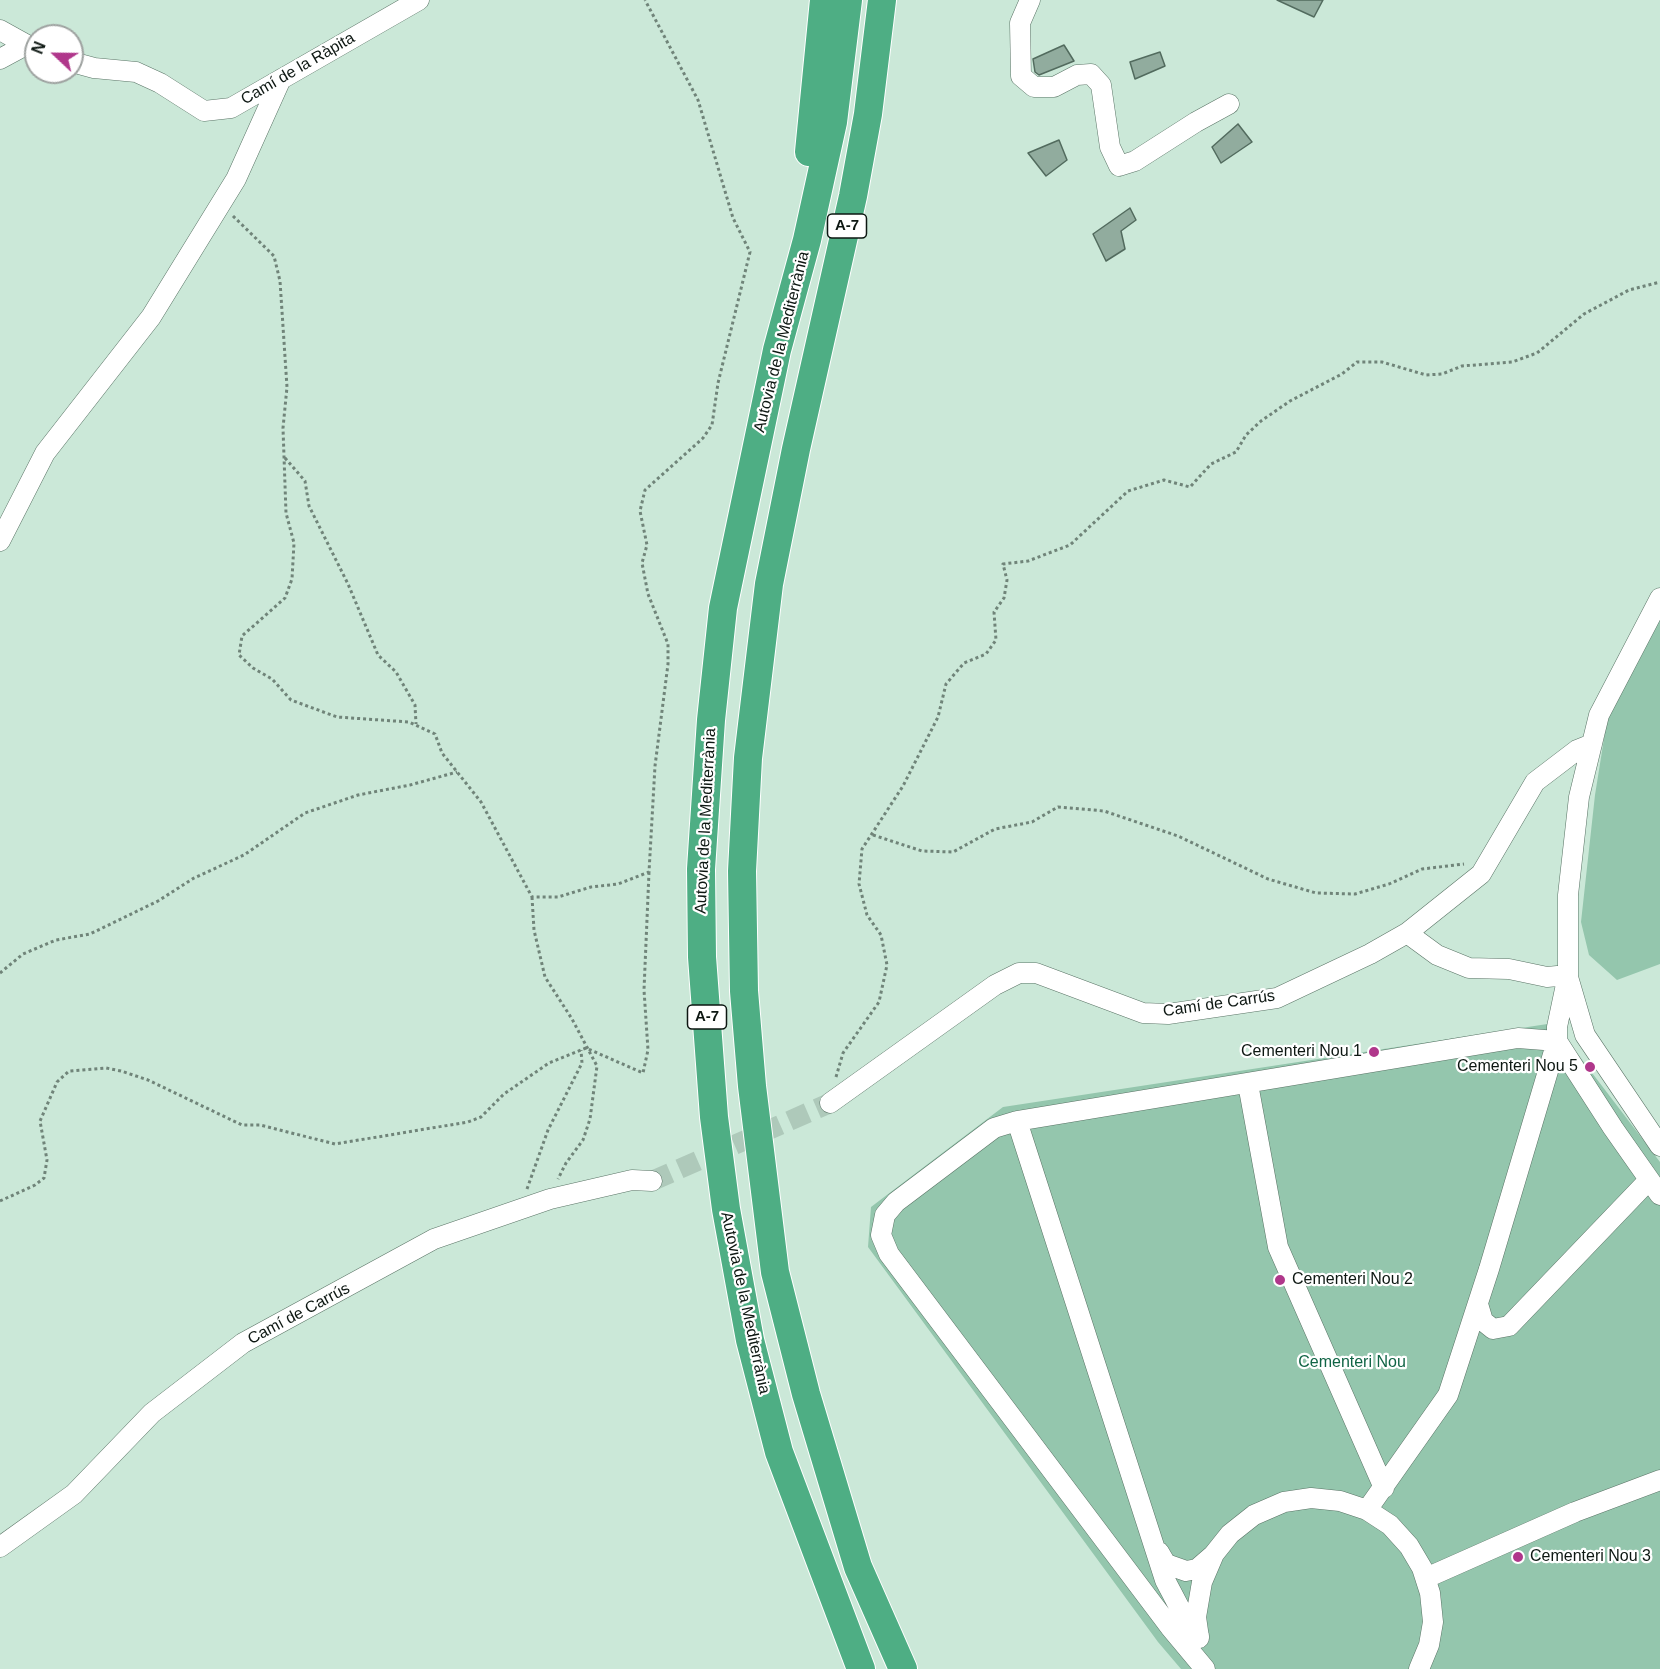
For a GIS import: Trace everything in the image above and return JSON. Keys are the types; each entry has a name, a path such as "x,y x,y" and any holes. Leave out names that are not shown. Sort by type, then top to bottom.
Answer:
{"highway":[{"path":"777,350 812,128 824,0"},
{"name":"Autovia de la Mediterrània","path":"848,0 833,122 807,240 777,350 723,608 711,720 701,869 702,957 714,1117 726,1209 750,1340 779,1452 861,1669"},
{"name":"A-7","path":"882,0 868,114 853,196 796,449 769,584 748,758 742,871 744,991 751,1074 775,1272 806,1394 858,1567 903,1669"}],"street":[{"name":"Camí de la Ràpita","path":"84,65 136,72 160,83 204,111 231,108 419,0"},
{"path":"1030,0 1020,23 1021,76 1034,87 1054,87 1077,75 1091,74 1101,85 1110,147 1119,166 1135,161 1229,104"},
{"path":"0,30 24,44"},
{"path":"0,59 24,50"},
{"path":"0,541 45,453 151,317 220,206 236,179 281,79"},
{"path":"1367,1510 1448,1395 1478,1304 1557,1041 1557,1027 1568,975 1568,895 1576,819 1599,715 1660,599"},
{"name":"Camí de Carrús","path":"830,1103 995,985 1018,973 1036,973 1143,1013 1168,1014 1277,998 1370,954 1407,933 1481,874 1535,782 1577,750 1592,744"},
{"path":"1407,933 1437,955 1469,968 1509,969 1547,977 1568,975"},
{"path":"1568,975 1585,1035 1660,1146"},
{"path":"1207,1669 1170,1628 889,1254 881,1235 885,1215 896,1202 993,1128 1017,1121 1518,1038 1557,1041"},
{"path":"1478,1304 1483,1322 1493,1329 1509,1326 1654,1188 1557,1041"},
{"path":"1248,1084 1278,1247 1384,1488"},
{"path":"1017,1121 1165,1580 1186,1620 1199,1636"},
{"name":"Camí de Carrús","path":"0,1547 74,1494 152,1413 243,1343 434,1239 550,1199 632,1180 652,1181"},
{"path":"1426,1578 1575,1512 1660,1480"},
{"path":"1152,1535 1167,1564 1177,1570 1197,1569 1214,1554 1230,1534 1254,1515 1284,1502 1311,1498 1340,1501 1367,1510 1390,1525 1410,1546 1426,1578 1433,1622 1429,1645 1419,1669"},
{"path":"1207,1669 1196,1617 1202,1582 1214,1554"}],"path":[{"path":"0,1201 35,1185 44,1178 47,1160 40,1121 57,1082 69,1071 106,1068 121,1071 148,1080 242,1125 270,1127 334,1144 468,1122 481,1117 504,1094 549,1063 586,1048 643,1072 648,1050 644,990 655,766 668,664 668,644 648,594 642,563 647,545 640,511 645,490 703,438 712,425 718,383 750,252 733,218 698,100 645,0"},
{"path":"220,206 252,233 274,256 280,281 287,387 284,456 286,513 294,543 292,579 285,598 242,636 239,655 253,668 272,679 291,700 338,717 409,722 435,734 442,753 481,802 532,897 534,930 545,977 597,1066 590,1119 583,1140 566,1163 553,1187 550,1199"},
{"path":"830,1103 843,1053 879,1002 887,965 881,935 867,915 859,884 862,849 873,836 887,807 903,786 938,717 946,684 964,663 986,654 996,640 994,612 1004,598 1007,580 1003,564 1028,561 1070,545 1128,491 1164,480 1190,487 1211,464 1236,453 1246,435 1262,421 1290,401 1342,374 1357,362 1392,364 1426,375 1442,374 1471,364 1512,362 1537,353 1584,314 1629,290 1660,282"},
{"path":"284,456 305,482 309,506 348,584 378,655 396,672 415,705 416,725"},
{"path":"0,974 23,954 56,940 90,934 158,901 194,878 244,855 305,813 358,795 410,785 457,772"},
{"path":"873,836 922,851 953,852 995,829 1032,822 1058,807 1104,811 1178,836 1268,879 1316,893 1355,894 1389,884 1422,869 1486,864"},
{"path":"532,897 558,897 591,887 618,884 649,872"},
{"path":"523,1209 527,1189 548,1130 582,1063 581,1050"}],"green space":[{"path":"1660,618 1660,964 1617,980 1589,955 1581,922 1595,795 1607,720 1619,693"},
{"name":"Cementeri Nou","path":"1554,1023 1660,1162 1660,1669 1181,1669 1158,1642 868,1247 871,1207 1003,1107"}],"building":[{"path":"1277,0 1323,0 1314,17"},
{"path":"1064,45 1074,61 1039,75 1035,72 1033,59"},
{"path":"1160,52 1165,66 1135,79 1130,62"},
{"path":"1238,124 1252,142 1221,163 1212,147"},
{"path":"1059,140 1067,160 1046,176 1028,153"},
{"path":"1130,208 1136,220 1121,231 1125,249 1106,261 1093,234"}],"tunnel":[{"path":"652,1181 830,1103"}],"place":[{"name":"Cementeri Nou 1","path":"1374,1052"},
{"name":"Cementeri Nou 5","path":"1590,1067"},
{"name":"Cementeri Nou 2","path":"1280,1280"},
{"name":"Cementeri Nou 3","path":"1518,1557"}]}
